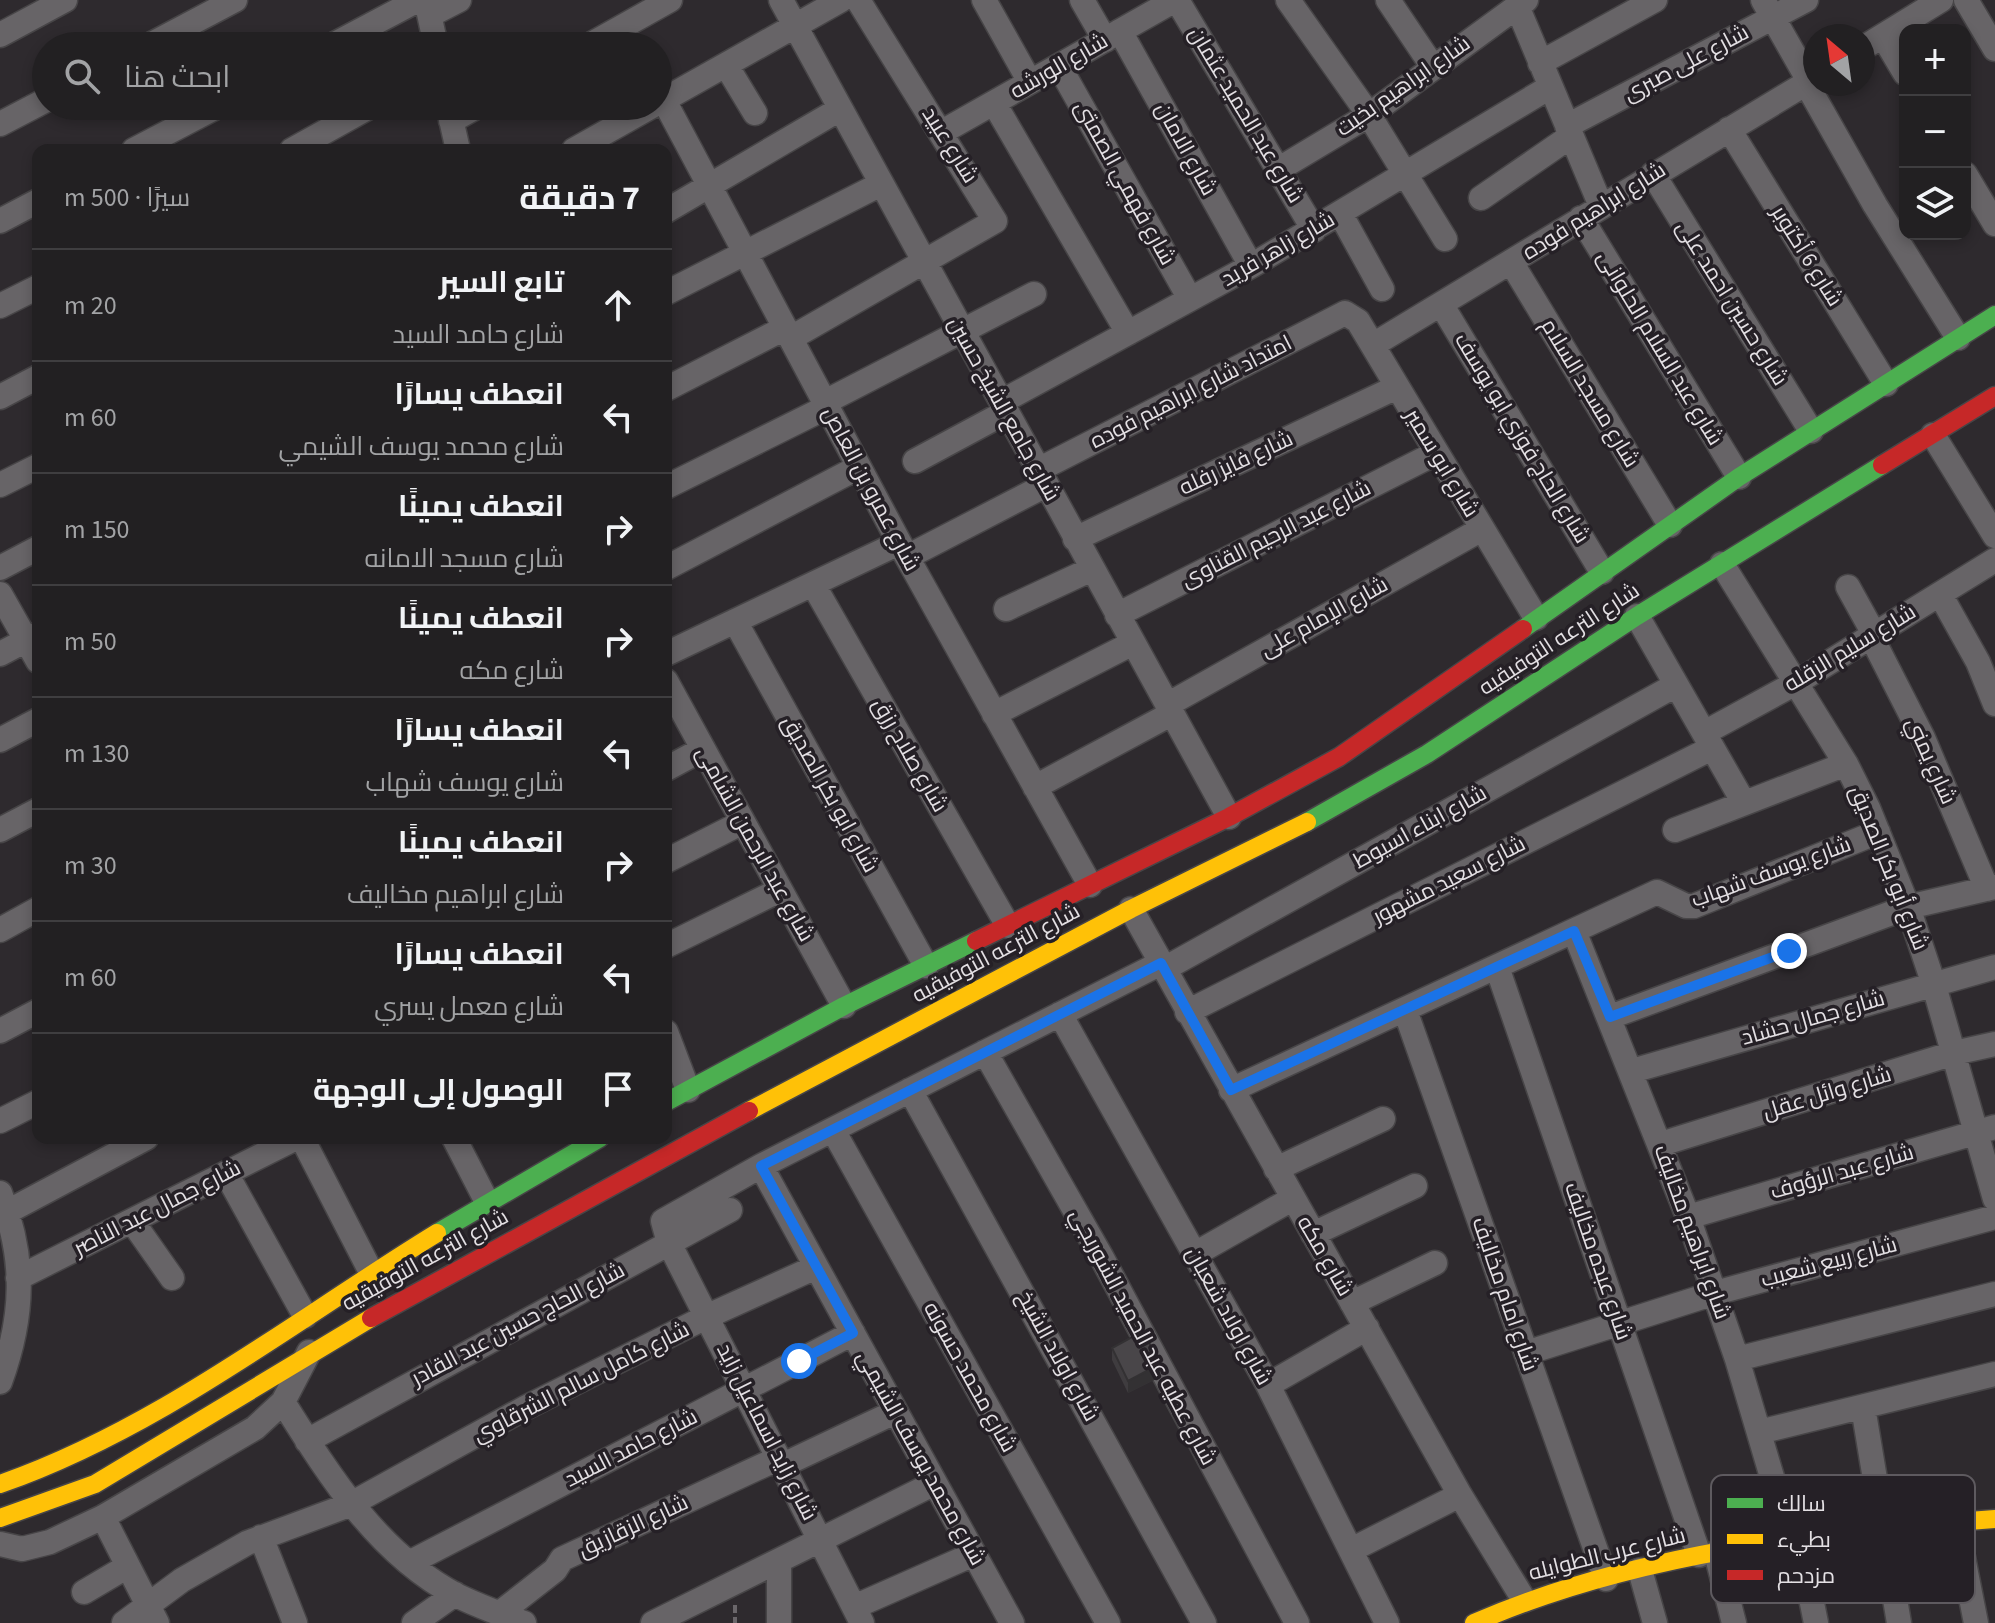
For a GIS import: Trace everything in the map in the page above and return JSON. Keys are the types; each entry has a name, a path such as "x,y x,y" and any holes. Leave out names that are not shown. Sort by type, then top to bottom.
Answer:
{"main road":[{"name":"شارع الترعه التوفيقيه","path":"672,1099 844,1006 1229,817 1339,757 1739,477 1995,315"},
{"name":"شارع الترعه التوفيقيه","path":"0,1518 49,1503 107,1478 309,1352 657,1159 1131,909 1340,806 1439,747 1637,616 1995,396"},
{"name":"شارع الترعه التوفيقيه","path":"0,1484 66,1462 130,1429 486,1200 589,1144"},
{"name":"شارع عرب الطوايله","path":"1975,1521 1995,1519"},
{"name":"شارع عرب الطوايله","path":"1474,1623 1524,1600 1711,1553"},
{"path":"1524,1600 1534,1623"}],"street":[{"path":"0,35 35,7 65,0"},
{"path":"174,32 235,0"},
{"path":"363,32 425,5 459,0"},
{"path":"634,32 670,0"},
{"name":"شارع جامع الشيخ حسين","path":"781,0 1229,817"},
{"path":"672,92 841,0"},
{"name":"شارع عبيد","path":"858,0 995,221 925,263"},
{"path":"984,0 1030,82"},
{"name":"شارع الامان","path":"1082,0 1113,36 1251,266"},
{"name":"شارع الورشه","path":"942,132 1176,0"},
{"name":"شارع عبد الحميد عثمان","path":"1176,0 1314,230"},
{"path":"1288,0 1369,115 1445,239"},
{"path":"1388,0 1433,67"},
{"path":"1540,63 1655,0"},
{"name":"شارع على صبرى","path":"1481,198 1569,131 1768,8 1806,0"},
{"path":"1966,0 1995,49"},
{"name":"شارع ابراهيم بخيت","path":"1279,169 1369,115 1433,67 1490,10 1521,3"},
{"name":"شارع عبد السلام الحلوانى","path":"1521,3 1540,63 1569,131 1591,212 1739,477"},
{"path":"1875,41 1929,3"},
{"path":"425,5 432,32"},
{"path":"1768,8 1803,69"},
{"path":"1875,44 1899,67"},
{"path":"726,65 755,113"},
{"name":"شارع فهمي الصمتى","path":"1059,66 1190,299"},
{"name":"شارع ابراهيم فوده","path":"1373,345 1803,85"},
{"name":"شارع زاهر فريد","path":"915,461 1128,333 1314,230 1550,87"},
{"path":"1818,96 1875,205 1958,338"},
{"path":"994,103 1128,333"},
{"path":"0,124 32,107"},
{"path":"672,208 840,109"},
{"path":"145,144 191,120"},
{"path":"303,144 346,120"},
{"path":"452,120 457,144"},
{"path":"607,142 633,120"},
{"name":"شارع عمرو بن العاص","path":"670,120 710,187 903,550 1090,885"},
{"name":"شارع 6 أكتوبر","path":"1729,129 1886,384"},
{"name":"شارع حسين احمد على","path":"1653,174 1811,431"},
{"path":"672,290 881,184"},
{"path":"1971,184 1995,224"},
{"path":"0,221 32,204"},
{"path":"1340,213 1382,289"},
{"name":"شارع مسجد السلام","path":"1511,262 1670,525"},
{"path":"672,386 788,333 925,263"},
{"path":"0,306 32,290"},
{"path":"672,484 1034,294"},
{"name":"شارع الحاج فوزي ابو يوسف","path":"1441,304 1602,572"},
{"name":"شارع ابو سمير","path":"1345,313 1355,317 1373,345 1536,618"},
{"name":"امتداد شارع ابراهيم فوده","path":"672,651 813,584 903,550 1345,313"},
{"path":"0,397 32,380"},
{"name":"شارع فايز رفله","path":"1075,539 1397,387"},
{"path":"1933,435 1995,536"},
{"name":"شارع عبد الرحيم القناوى","path":"1117,615 1436,453"},
{"path":"672,565 859,467"},
{"path":"0,485 32,469"},
{"name":"شارع الإمام على","path":"1035,787 1482,529"},
{"path":"0,568 32,551"},
{"name":"شارع سليم الزقله","path":"1708,740 1995,560"},
{"name":"شارع أبو بكر الصديق","path":"1722,564 1846,764 1878,832 1908,907 1954,1053 1986,1130 1995,1199"},
{"path":"1006,609 1092,569"},
{"name":"شارع صلاح رزق","path":"813,584 1008,926"},
{"name":"شارع يمني","path":"1848,587 1923,738 1991,888"},
{"path":"0,594 32,642"},
{"path":"1940,594 1986,656 1995,704"},
{"path":"1637,616 1744,803"},
{"name":"شارع ابو بكر الصديق","path":"735,621 926,966"},
{"path":"994,714 1133,643"},
{"path":"0,654 32,646"},
{"name":"شارع ابناء اسيوط","path":"669,1243 662,1225 666,1218 910,1090 1162,966 1676,685"},
{"name":"شارع عبد الرحمن الشامى","path":"672,692 844,1006"},
{"path":"0,740 32,723"},
{"name":"شارع سعيد مشهور","path":"1187,1012 1708,740"},
{"path":"672,766 703,749"},
{"path":"1675,830 1846,764"},
{"path":"0,830 32,813"},
{"path":"672,858 743,822"},
{"name":"شارع يوسف شهاب","path":"1231,1090 1657,892 1686,906 1694,906 1878,832"},
{"path":"1610,1017 1908,907 1991,888"},
{"path":"672,943 780,890"},
{"name":"شارع مكه","path":"1131,909 1460,1495 1524,1600"},
{"path":"0,930 32,912"},
{"name":"شارع ابراهيم مخاليف","path":"1574,931 1688,1217 1773,1475"},
{"name":"شارع عبده مخاليف","path":"1497,967 1619,1323 1711,1564"},
{"name":"شارع جمال حشاد","path":"1632,1071 1933,982 1995,967"},
{"name":"شارع امام مخاليف","path":"1405,1010 1606,1579"},
{"path":"0,1031 32,1014"},
{"name":"شارع اولاد شعبان","path":"1060,1014 1268,1385 1387,1623"},
{"name":"شارع وائل عقل","path":"1661,1144 1954,1053 1995,1044"},
{"path":"672,1048 688,1090"},
{"name":"شارع عطيه عبد الحميد الشوربجي","path":"985,1052 1102,1258 1297,1623"},
{"name":"شارع اولاد الشيخ","path":"910,1090 1204,1623"},
{"path":"0,1121 32,1105"},
{"path":"1276,1169 1383,1119"},
{"name":"شارع محمد حسونه","path":"833,1130 1108,1623"},
{"name":"شارع عبد الرؤوف","path":"1688,1217 1986,1130"},
{"path":"0,1382 15,1341 20,1298 4,1202 133,1144"},
{"name":"شارع جمال عبد الناصر","path":"18,1278 286,1144"},
{"path":"302,1144 372,1274"},
{"path":"457,1144 486,1200"},
{"name":"شارع محمد يوسف الشيمي","path":"761,1166 974,1554 1006,1621"},
{"path":"226,1173 305,1316"},
{"path":"1313,1234 1415,1186"},
{"path":"1195,1254 1292,1199"},
{"name":"شارع الحاج حسين عبد القادر","path":"307,1441 730,1210"},
{"name":"شارع ربيع شعيب","path":"1526,1353 1715,1293 1995,1217"},
{"path":"132,1221 172,1278"},
{"name":"شارع زايد اسماعيل زايد","path":"669,1243 858,1615"},
{"path":"1352,1303 1435,1263"},
{"name":"شارع كامل سالم الشرقاوي","path":"124,1623 152,1614 182,1580 261,1537 349,1505 525,1408 708,1316 816,1267"},
{"path":"1737,1359 1995,1294"},
{"path":"1268,1385 1367,1328"},
{"name":"شارع حامد السيد","path":"409,1563 853,1333"},
{"path":"0,1544 22,1549 41,1546 103,1517 239,1438 283,1402 309,1352"},
{"path":"1759,1432 1995,1374"},
{"path":"283,1402 349,1505 409,1563 455,1594 514,1620"},
{"path":"1863,1407 1875,1475"},
{"name":"شارع الزقازيق","path":"514,1620 562,1559 895,1412"},
{"path":"653,1623 935,1483"},
{"path":"1351,1550 1460,1495"},
{"path":"103,1517 152,1614"},
{"path":"261,1537 295,1623"},
{"path":"858,1615 974,1554"},
{"path":"779,1561 779,1623"},
{"path":"84,1592 128,1566"},
{"path":"1640,1570 1655,1623"},
{"path":"414,1623 455,1594"},
{"name":"شارع عبده مخاليف","path":"1726,1603 1734,1623"},
{"name":"شارع ابراهيم مخاليف","path":"1811,1603 1816,1623"},
{"path":"1896,1603 1899,1623"},
{"path":"1972,1603 1976,1623"}],"building":[{"path":"1143,1331 1160,1364 1128,1381 1112,1348"}],"traffic: fast":[{"path":"1523,629 1739,477 1995,315"},
{"path":"1307,822 1427,754 1637,616 1882,465"},
{"path":"672,1099 844,1006 976,941"},
{"path":"437,1233 590,1144"}],"traffic: slow":[{"path":"749,1111 1131,909 1307,822"},
{"path":"0,1484 115,1434 170,1403 437,1233"},
{"path":"0,1518 95,1484 371,1318"},
{"path":"1975,1521 1995,1519"},
{"path":"1474,1623 1599,1579 1711,1554"}],"traffic: jam":[{"path":"1882,465 1995,396"},
{"path":"976,941 1229,817 1339,757 1523,629"},
{"path":"371,1318 749,1111"}],"route":[{"path":"799,1361 853,1333 761,1166 1161,963 1231,1090 1574,931 1610,1017 1789,951"}]}
